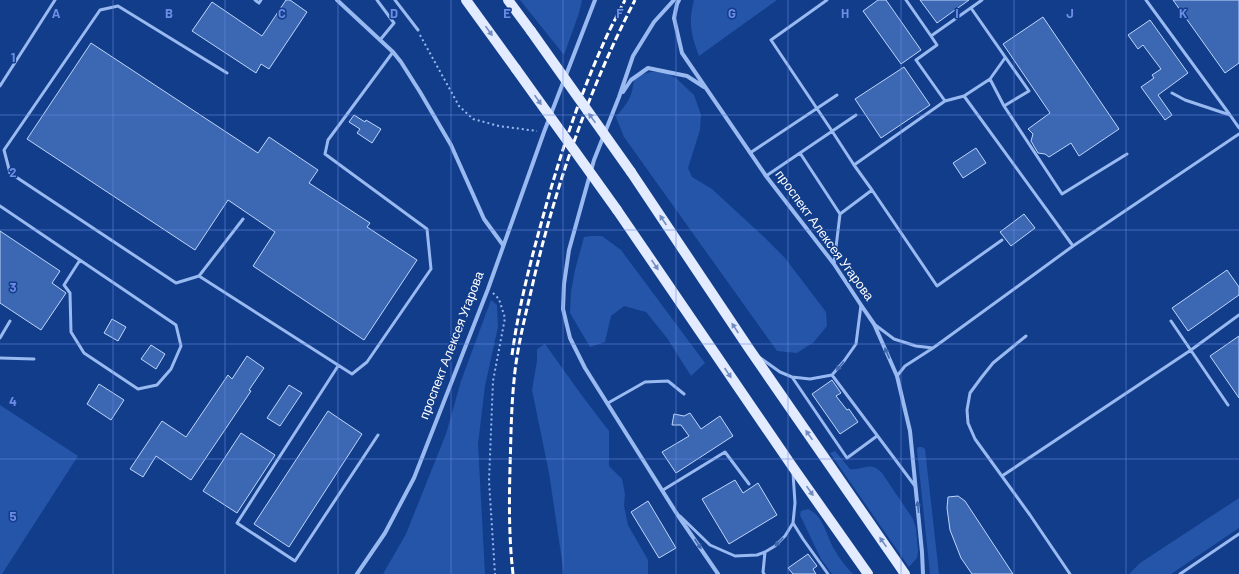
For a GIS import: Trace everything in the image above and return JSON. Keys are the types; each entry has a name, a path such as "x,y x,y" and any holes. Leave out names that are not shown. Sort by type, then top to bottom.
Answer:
{"main road":[{"path":"466,0 617,210 792,466 868,574"},
{"path":"508,0 631,172 750,350 906,574"}],"street":[{"path":"337,0 393,52 401,62 451,145 484,219 503,244"},
{"name":"проспект Алексея Угарова","path":"357,574 385,533 414,478 488,289 544,132 595,0"},
{"name":"проспект Алексея Угарова","path":"674,0 654,22 633,56 619,97 594,160 570,250 564,284 563,309 570,338 585,368 677,514 718,574"},
{"name":"проспект Алексея Угарова","path":"679,0 674,18 682,53 766,176 834,264 874,324 897,376 910,431 923,574"},
{"name":"проспект Алексея Угарова","path":"619,97 631,80 648,68 687,76 706,88"}],"lane":[{"path":"0,86 55,0"},
{"path":"255,0 259,3 261,0"},
{"path":"378,0 394,23 380,40"},
{"path":"395,0 418,30"},
{"path":"827,0 771,40 937,286 1002,240"},
{"path":"906,0 937,45 916,60 945,101"},
{"path":"931,36 982,0"},
{"path":"1146,0 1239,128"},
{"path":"227,73 118,6 100,10 4,150 10,173 176,283 199,276 243,219"},
{"path":"971,8 1029,91 1004,106"},
{"path":"199,276 352,374 367,362 431,269 427,229 325,154 328,140 393,52"},
{"path":"854,165 945,101 964,96 990,80 1005,58"},
{"path":"990,80 1004,106 1062,194 1127,154"},
{"path":"1172,93 1185,100 1230,114"},
{"path":"750,153 837,95"},
{"path":"964,96 1073,246"},
{"path":"766,176 856,114"},
{"path":"897,376 905,366 933,348 1073,246 1239,134"},
{"path":"800,153 840,214 834,264"},
{"path":"840,214 872,190"},
{"path":"0,206 80,260 176,325 181,346 171,369 157,385 138,389 84,353 71,332 70,293 64,285 80,260"},
{"path":"750,350 780,372 792,377 810,379 832,375 856,344 861,305"},
{"path":"1002,476 1190,350 1239,315"},
{"path":"0,338 10,321"},
{"path":"1170,321 1228,405"},
{"path":"874,324 894,339 916,346 933,348"},
{"path":"1026,336 993,363 970,393 968,404 968,423 975,439 1030,515 1070,574"},
{"path":"0,358 34,359"},
{"path":"338,366 237,523 295,561 378,435"},
{"path":"832,375 916,487"},
{"path":"792,377 847,458 877,436"},
{"path":"608,403 645,382 668,381 684,394"},
{"path":"663,490 725,452 749,484"},
{"path":"677,514 710,544 735,556 758,555 775,546 793,523 795,503 792,466"},
{"path":"793,523 828,574"},
{"path":"1180,574 1239,534"},
{"path":"764,574 765,552"}],"path":[{"path":"418,30 459,106 473,119 498,126 544,132"},
{"path":"488,289 499,298 505,318 493,381 489,481 495,574"}],"shaded area":[{"path":"520,0 582,0 564,55"},
{"path":"694,0 777,0 699,56 691,28 691,15"},
{"path":"650,72 666,72 677,79 694,95 701,115 700,130 688,168 692,177 712,189 785,258 826,312 827,326 814,342 797,353 777,351 624,137 616,117 629,99 634,77"},
{"path":"602,236 621,250 705,363 691,376 667,338 646,312 624,306 611,316 605,342 590,347 570,313 571,292 575,270 584,237"},
{"path":"491,300 497,305 498,327 485,386 478,444 485,574 383,574 406,534 446,434 461,381"},
{"path":"545,344 609,431 609,466 622,479 625,494 624,506 628,525 648,560 648,574 564,574 549,473 532,390 537,361 537,349"},
{"path":"0,405 78,456 2,574 0,574"},
{"path":"918,447 925,449 939,574 930,574 917,450"},
{"path":"835,451 850,469 873,467 882,473 913,519 916,529 918,551 917,558 909,567 830,453"},
{"path":"1239,498 1239,528 1171,574 1129,574 1140,563"},
{"path":"808,509 818,516 824,526 831,544 853,574 832,574 821,559 800,515 801,511"}],"building":[{"path":"286,0 290,0 307,12 269,69 261,64 256,73 192,31 212,2 262,36"},
{"path":"878,0 886,0 921,50 901,64 863,11"},
{"path":"920,0 969,0 937,23"},
{"path":"1173,0 1239,0 1239,63 1225,73"},
{"path":"1043,17 1119,129 1079,156 1071,143 1049,157 1045,154 1038,153 1031,141 1033,134 1028,129 1050,113 1003,44"},
{"path":"1150,20 1188,73 1158,95 1172,115 1165,120 1141,87 1154,78 1152,75 1161,69 1143,45 1138,49 1128,35"},
{"path":"91,43 258,153 269,137 318,170 309,183 370,223 367,227 417,260 364,340 253,266 275,232 228,200 195,250 27,139"},
{"path":"904,67 930,105 881,138 855,99"},
{"path":"354,115 381,129 372,143 357,133 360,129 349,122"},
{"path":"976,148 986,163 963,178 953,163"},
{"path":"1024,214 1035,228 1011,246 1000,232"},
{"path":"0,231 60,271 52,283 66,293 41,330 0,303"},
{"path":"1227,270 1239,287 1239,295 1188,331 1172,308"},
{"path":"112,319 126,327 118,341 104,333"},
{"path":"1239,336 1239,398 1210,356"},
{"path":"151,345 165,354 156,369 141,359"},
{"path":"247,356 264,368 249,390 251,391 191,480 156,456 143,477 130,469 162,421 186,437 228,375 232,379"},
{"path":"832,380 841,393 836,396 847,410 849,409 858,422 840,434 812,394"},
{"path":"99,384 124,400 111,420 87,404"},
{"path":"289,385 302,393 280,426 267,418"},
{"path":"328,411 362,434 289,547 254,524"},
{"path":"690,413 701,429 720,416 733,436 676,473 662,452 689,436 681,425 672,425 674,414 684,416"},
{"path":"241,433 275,455 237,513 203,491"},
{"path":"735,480 743,493 758,483 777,515 729,544 702,499"},
{"path":"958,496 965,501 1013,574 972,574 961,558 950,530 947,508 948,497"},
{"path":"648,501 676,548 659,558 631,512"},
{"path":"808,554 817,566 813,569 816,574 793,574 788,568"}],"railway":[{"path":"512,355 517,322 528,273 560,157 592,70 625,0"},
{"path":"513,574 509,508 511,424 517,354 544,239 565,168 604,66 635,0"}]}
